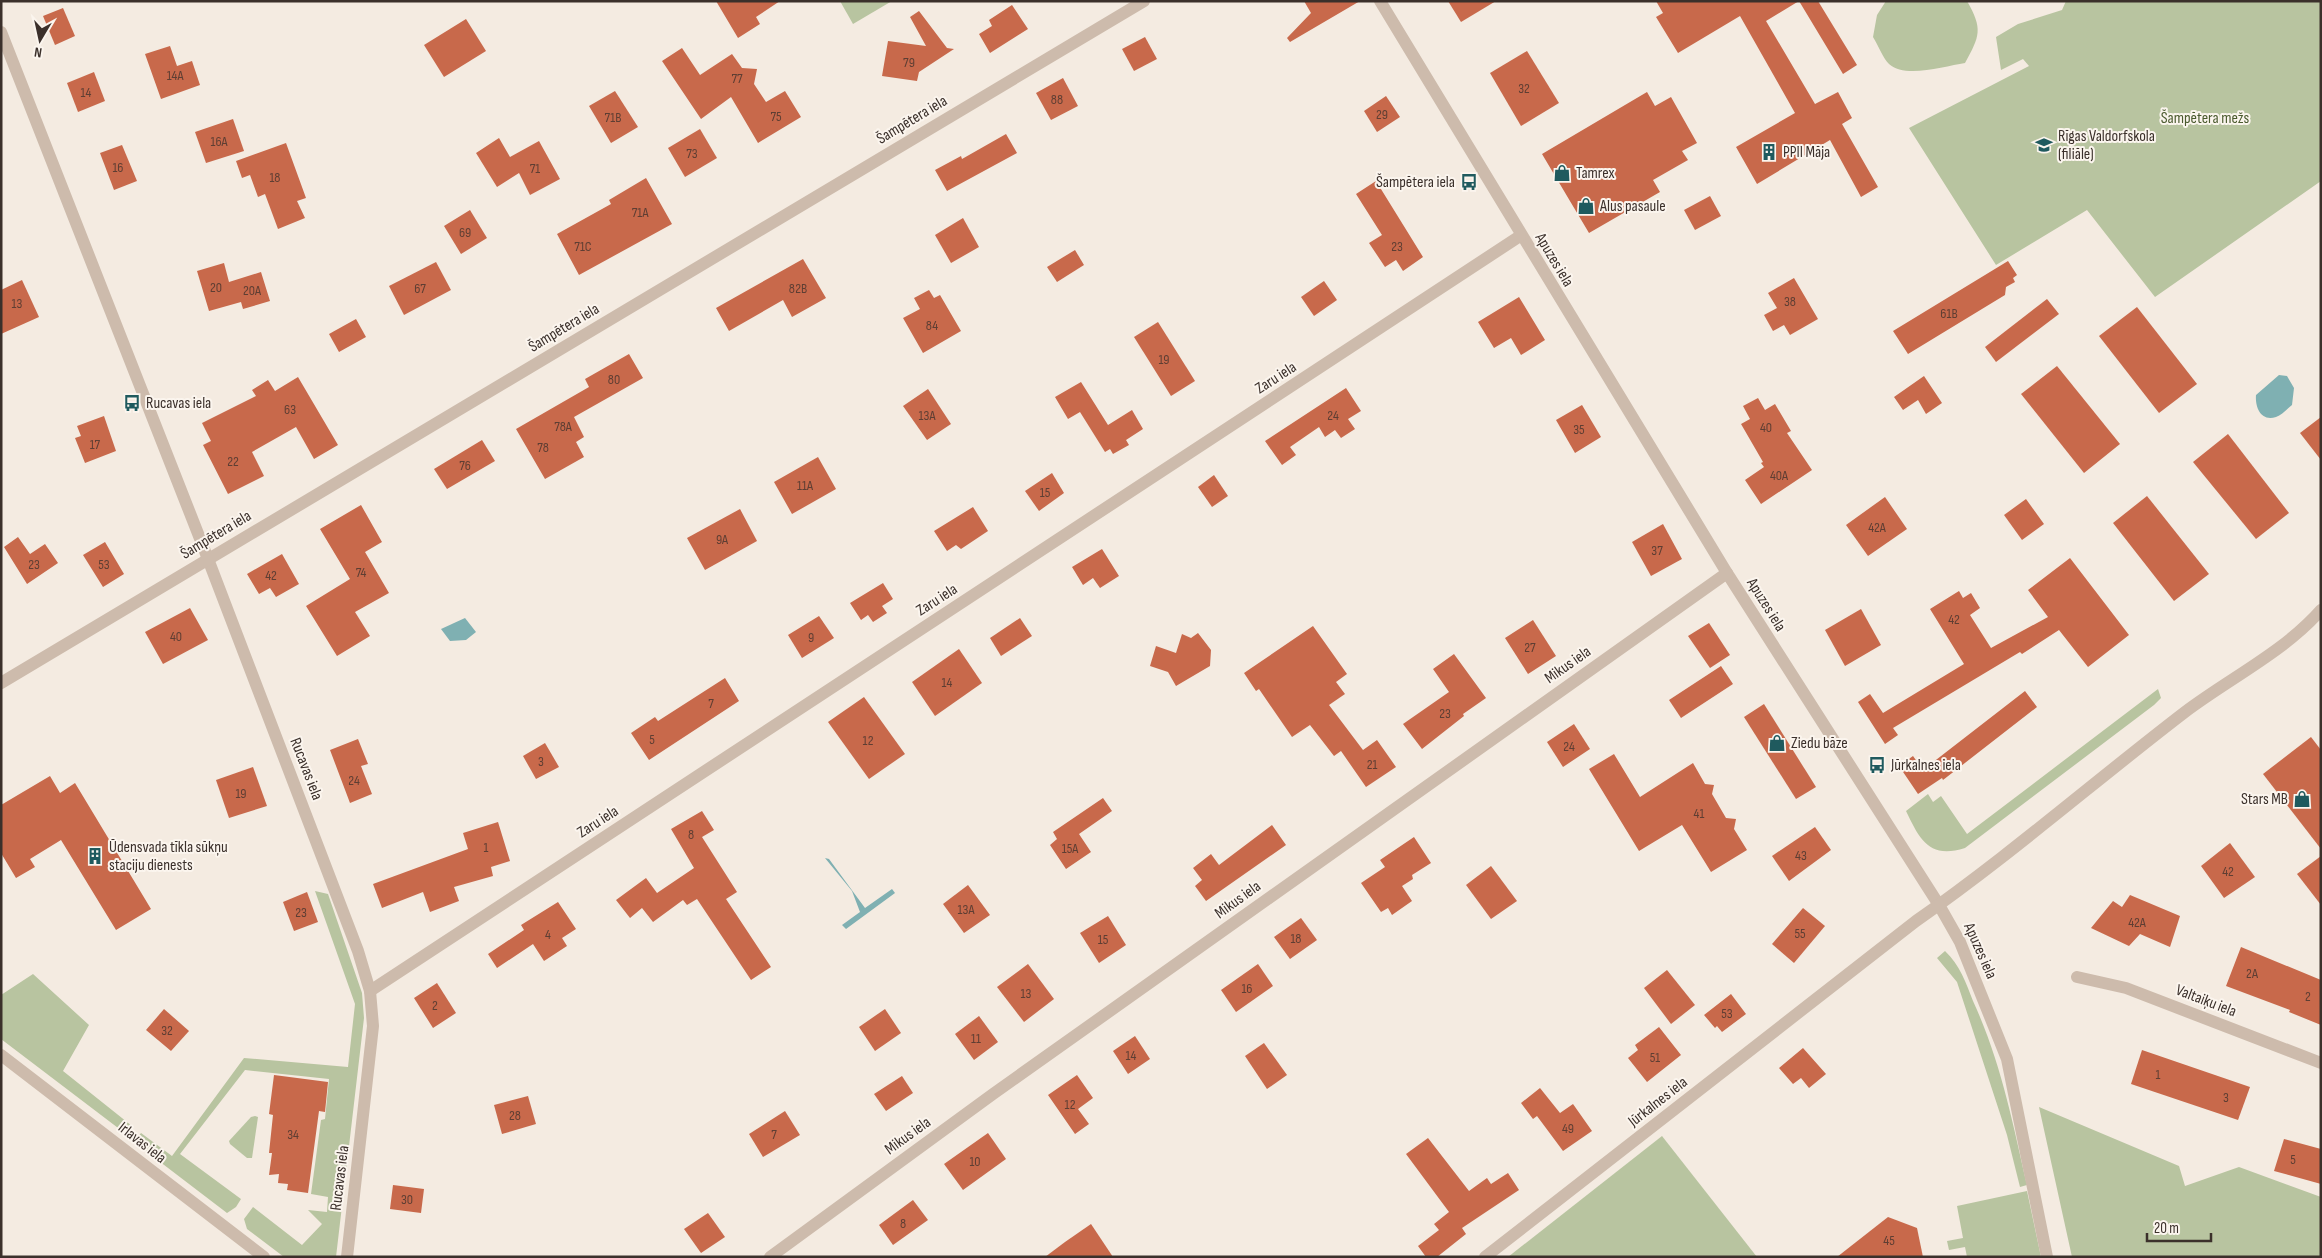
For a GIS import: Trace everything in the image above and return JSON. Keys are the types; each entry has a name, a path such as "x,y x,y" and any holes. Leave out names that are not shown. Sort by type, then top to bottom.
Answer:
{"street":[{"name":"Šampētera iela","path":"1,683 1144,1"},
{"name":"Apuzes iela","path":"1380,1 1520,236 1727,572 1939,905 1960,942 2008,1059 2047,1257"},
{"name":"Rucavas iela","path":"1,32 208,559 358,951 370,991 373,1039 347,1257"},
{"name":"Zaru iela","path":"370,991 1520,236"},
{"name":"Mikus iela","path":"770,1257 993,1094 1727,572"},
{"name":"Jūrkalnes iela","path":"1485,1257 2202,699 2304,629 2321,610"},
{"name":"Jūrkalnes iela","path":"2304,629 2321,624"},
{"name":"Valtaiķu iela","path":"2077,977 2126,988 2321,1063"},
{"name":"Irlavas iela","path":"1,1055 264,1257"}],"green space":[{"path":"840,1 892,1 853,24"},
{"path":"1886,1 1967,1 1976,19 1978,32 1974,46 1965,63 1915,71 1905,71 1889,64 1873,37 1877,15"},
{"name":"Šampētera mežs","path":"2066,1 2321,1 2321,181 2155,297 2087,210 1996,265 1909,128 2029,66 2023,59 2001,70 1996,37 2018,24 2062,10"},
{"path":"2158,689 2161,698 2154,705 1965,848 1953,851 1934,849 1916,831 1906,811 1928,794 1933,802 1941,796 1967,834"},
{"path":"315,891 328,894 362,993 364,1018 336,1257 284,1257 247,1229 244,1219 253,1207 302,1245 322,1224 308,1210 327,1212 328,1197 311,1194 321,1120 325,1119 329,1079 245,1070 180,1154 241,1199 236,1207 227,1213 134,1142 141,1133 172,1156 244,1058 348,1067 355,1004"},
{"path":"1945,951 1955,962 1962,974 1991,1046 2011,1114 2027,1185 2020,1187 2007,1135 1957,982 1937,958"},
{"path":"33,974 89,1025 63,1071 132,1126 126,1134 1,1039 1,995"},
{"path":"2039,1107 2179,1166 2185,1186 2239,1167 2321,1197 2321,1257 2072,1257"},
{"path":"251,1117 258,1117 252,1158 247,1158 229,1141"},
{"path":"1662,1136 1757,1257 1508,1257"},
{"path":"2027,1191 2041,1257 1967,1257 1965,1247 1949,1250 1947,1241 1963,1238 1957,1206"}],"water":[{"path":"2279,375 2287,376 2294,388 2292,405 2276,417 2266,417 2262,415 2256,404 2256,395"},
{"path":"465,618 476,632 466,640 450,641 441,629"},
{"path":"825,858 829,859 865,908 892,889 895,893 846,929 842,925 860,912 852,891"}],"building":[{"path":"716,1 780,1 756,17 760,24 738,38"},
{"path":"1304,1 1360,1 1290,42 1287,38 1311,13"},
{"path":"1448,1 1496,1 1461,22"},
{"path":"1656,1 1799,1 1766,21 1815,104 1838,92 1852,118 1842,124 1878,187 1861,197 1830,140 1757,184 1736,147 1795,113 1740,16 1678,53 1656,17 1663,13"},
{"path":"1799,1 1818,1 1857,65 1843,74"},
{"path":"1012,5 1028,29 990,53 979,34 992,26 989,20"},
{"path":"63,8 75,36 55,45 43,16"},
{"path":"919,11 947,48 954,49 919,72 917,81 882,76 888,41 926,46 910,17"},
{"path":"466,19 486,51 444,77 424,45"},
{"path":"1145,37 1157,59 1134,71 1122,49"},
{"path":"170,46 177,66 192,61 200,85 161,99 145,54"},
{"path":"682,48 700,75 732,54 742,68 757,69 754,84 766,102 785,91 801,117 758,143 731,97 701,119 662,61"},
{"path":"1527,51 1559,103 1521,126 1490,73"},
{"path":"94,72 105,101 78,112 67,83"},
{"path":"1063,78 1078,106 1051,120 1036,93"},
{"path":"615,91 638,127 611,143 589,106"},
{"path":"1647,92 1655,106 1671,97 1697,143 1682,151 1688,160 1653,180 1660,192 1589,233 1542,154"},
{"path":"1386,96 1400,117 1377,132 1364,111"},
{"path":"233,119 244,151 206,163 195,132"},
{"path":"700,129 717,158 685,177 668,148"},
{"path":"1006,134 1017,153 947,191 935,170 961,156 962,159"},
{"path":"499,138 510,157 539,141 560,179 530,195 519,173 497,187 476,153"},
{"path":"286,143 306,198 297,201 305,218 278,229 265,194 258,197 250,175 242,178 236,161"},
{"path":"122,145 137,181 114,190 100,153"},
{"path":"646,178 672,224 579,275 557,234 611,204 609,200"},
{"path":"1376,181 1423,257 1403,271 1396,260 1385,267 1369,243 1382,235 1356,194"},
{"path":"1710,196 1721,216 1695,230 1684,210"},
{"path":"470,210 487,238 461,254 444,226"},
{"path":"963,218 979,247 951,263 935,235"},
{"path":"1075,250 1084,265 1057,282 1047,267"},
{"path":"803,259 826,298 792,317 783,300 729,331 716,308"},
{"path":"2008,261 2017,275 2013,278 2015,282 2006,287 2005,295 1908,354 1893,331"},
{"path":"436,262 451,290 404,315 389,286"},
{"path":"224,263 229,282 261,272 270,301 243,309 241,302 209,311 197,271"},
{"path":"1794,278 1818,319 1790,335 1784,325 1773,331 1764,315 1777,308 1768,293"},
{"path":"22,280 39,317 1,334 1,290"},
{"path":"1324,281 1337,300 1314,316 1301,297"},
{"path":"929,290 934,298 940,295 961,331 923,353 903,318 920,309 914,298"},
{"path":"1519,297 1545,340 1521,355 1511,338 1494,348 1478,322"},
{"path":"2047,299 2059,314 1996,362 1985,347"},
{"path":"2137,307 2197,384 2159,413 2099,336"},
{"path":"356,319 366,337 339,352 329,334"},
{"path":"1158,322 1195,381 1171,396 1134,337"},
{"path":"629,354 643,378 574,417 584,437 576,442 584,457 545,479 516,429 589,387 585,379"},
{"path":"2057,366 2120,444 2084,473 2021,394"},
{"path":"1924,376 1942,403 1926,414 1918,400 1903,410 1894,397"},
{"path":"298,377 338,445 314,459 296,427 252,452 264,476 228,494 203,445 211,441 202,423 256,396 252,390 268,380 275,391"},
{"path":"1081,382 1108,425 1132,410 1143,429 1126,440 1129,445 1113,454 1110,449 1105,452 1080,412 1068,419 1055,397"},
{"path":"1346,388 1361,411 1348,419 1355,429 1341,438 1335,430 1325,437 1319,427 1290,447 1296,455 1282,465 1265,441"},
{"path":"928,389 951,424 927,440 903,406"},
{"path":"1758,398 1765,410 1775,404 1791,431 1787,433 1812,470 1761,504 1745,480 1764,467 1761,463 1763,462 1741,424 1750,419 1743,406"},
{"path":"1582,405 1601,437 1575,453 1556,420"},
{"path":"104,416 116,451 85,463 75,438 81,436 77,426"},
{"path":"2321,417 2321,460 2300,433"},
{"path":"2228,434 2289,513 2256,539 2193,462"},
{"path":"482,440 495,461 447,489 434,469"},
{"path":"818,457 836,489 792,514 774,482"},
{"path":"1052,473 1064,493 1039,511 1025,491"},
{"path":"1214,475 1228,496 1212,507 1198,487"},
{"path":"2147,496 2209,574 2174,601 2113,523"},
{"path":"1885,497 1907,529 1868,556 1846,525"},
{"path":"2026,499 2044,524 2022,540 2004,515"},
{"path":"361,505 382,542 365,552 389,593 355,612 370,636 337,656 306,606 350,579 320,529"},
{"path":"973,507 988,531 961,549 956,545 947,551 934,531"},
{"path":"740,509 757,541 705,570 687,538"},
{"path":"1663,524 1682,559 1651,576 1632,542"},
{"path":"18,537 30,554 45,544 58,563 27,584 4,547"},
{"path":"105,542 124,574 103,587 83,555"},
{"path":"1102,549 1119,576 1100,588 1093,578 1083,585 1072,567"},
{"path":"282,554 299,584 276,597 270,588 259,594 247,574"},
{"path":"2070,558 2129,635 2088,667 2059,630 2022,654 2020,652 1893,728 1898,735 1885,744 1858,702 1870,694 1883,713 1964,664 1930,609 1959,591 1963,598 1971,593 1980,608 1970,615 1991,648 2048,617 2028,590"},
{"path":"883,583 893,599 882,606 887,613 873,622 868,615 861,620 850,603"},
{"path":"190,608 208,640 163,664 145,632"},
{"path":"1861,609 1881,645 1845,666 1825,630"},
{"path":"819,616 834,638 802,658 788,635"},
{"path":"1020,618 1032,636 1001,656 990,638"},
{"path":"1533,620 1556,656 1528,674 1505,638"},
{"path":"1709,623 1730,655 1710,668 1688,636"},
{"path":"1313,626 1347,674 1336,682 1345,694 1329,705 1363,750 1377,740 1396,767 1366,787 1341,751 1334,756 1310,725 1292,737 1259,689 1256,691 1244,673"},
{"path":"1198,633 1211,650 1210,666 1176,686 1168,672 1150,666 1156,646 1176,653 1182,634 1191,638"},
{"path":"959,649 982,683 935,716 912,682"},
{"path":"1454,654 1486,698 1463,714 1464,716 1422,749 1403,724 1449,692 1433,669"},
{"path":"1721,666 1733,684 1681,718 1669,700"},
{"path":"725,678 739,701 649,760 631,733 655,717 658,721"},
{"path":"2025,691 2037,707 1943,780 1942,778 1918,794 1899,766 1913,756 1923,770"},
{"path":"864,697 905,754 869,779 828,722"},
{"path":"1764,704 1816,787 1796,799 1744,717"},
{"path":"1574,724 1590,749 1563,767 1547,742"},
{"name":"Stars MB","path":"2311,737 2321,750 2321,849 2263,774"},
{"path":"358,739 368,764 361,766 372,794 350,803 330,750"},
{"path":"545,743 559,767 536,779 523,756"},
{"path":"1614,754 1640,797 1693,763 1705,784 1714,785 1712,794 1726,818 1736,819 1734,829 1747,850 1711,872 1682,825 1639,851 1589,769"},
{"path":"253,767 267,806 229,818 216,780"},
{"name":"Ūdensvada tīkla sūkņu staciju dienests","path":"50,776 60,793 75,783 151,909 116,930 61,840 30,859 35,867 16,878 1,853 1,805"},
{"path":"1103,798 1112,811 1079,834 1091,852 1066,869 1050,845 1057,839 1053,832"},
{"path":"702,811 714,830 702,837 737,892 726,899 771,967 751,980 697,899 687,905 683,900 653,922 642,908 630,918 616,900 646,878 657,893 694,868 671,829"},
{"path":"498,822 510,861 491,867 493,876 454,887 459,901 430,912 423,892 382,908 373,884 468,849 463,833"},
{"path":"1272,825 1286,845 1206,901 1195,886 1202,880 1193,868 1211,854 1219,865"},
{"path":"1815,827 1831,850 1789,881 1772,856"},
{"path":"1414,837 1431,863 1412,875 1413,879 1402,886 1412,901 1392,915 1388,908 1381,912 1361,883 1385,867 1380,860"},
{"path":"2230,843 2255,877 2224,898 2201,866"},
{"path":"2321,856 2321,905 2297,874"},
{"path":"1491,866 1517,901 1491,919 1466,885"},
{"path":"968,885 990,915 964,933 943,904"},
{"path":"307,892 318,922 294,931 283,902"},
{"path":"2130,895 2180,916 2170,947 2140,934 2129,946 2091,928 2113,901 2122,907"},
{"path":"558,902 576,929 562,938 567,946 544,961 533,944 497,968 488,954 524,930 521,925"},
{"path":"1803,908 1825,926 1794,963 1772,944"},
{"path":"1108,916 1126,945 1099,963 1080,933"},
{"path":"1301,918 1317,940 1290,959 1274,937"},
{"path":"2241,947 2321,980 2321,1025 2289,1012 2290,1010 2226,986"},
{"path":"1028,964 1054,999 1024,1022 997,987"},
{"path":"1258,964 1273,986 1236,1012 1221,990"},
{"path":"1667,970 1695,1005 1671,1024 1644,988"},
{"path":"437,983 456,1013 433,1028 414,998"},
{"path":"1731,994 1746,1014 1722,1032 1717,1026 1715,1028 1704,1015"},
{"path":"164,1009 189,1031 171,1051 146,1030"},
{"path":"885,1009 901,1033 875,1051 859,1027"},
{"path":"979,1016 998,1042 974,1060 955,1034"},
{"path":"1659,1027 1681,1055 1647,1082 1628,1058 1638,1050 1635,1045"},
{"path":"1135,1036 1150,1059 1128,1074 1113,1051"},
{"path":"1264,1043 1287,1075 1267,1089 1245,1056"},
{"path":"1803,1048 1826,1074 1809,1088 1801,1078 1793,1084 1779,1068"},
{"path":"2142,1050 2250,1087 2238,1120 2131,1084"},
{"path":"274,1075 328,1082 325,1112 319,1111 308,1193 287,1190 288,1184 278,1183 279,1174 269,1175 272,1153 269,1153 273,1115 269,1114"},
{"path":"1077,1075 1093,1098 1078,1109 1089,1124 1075,1134 1048,1095"},
{"path":"902,1076 913,1093 886,1111 874,1094"},
{"path":"1540,1088 1560,1113 1573,1104 1592,1131 1563,1151 1537,1116 1533,1119 1521,1103"},
{"path":"528,1096 536,1124 502,1134 494,1105"},
{"path":"785,1111 800,1135 763,1157 749,1134"},
{"path":"988,1133 1006,1159 963,1190 944,1164"},
{"path":"1428,1138 1469,1191 1487,1178 1491,1184 1508,1173 1519,1190 1462,1228 1466,1234 1437,1257 1426,1257 1418,1246 1439,1230 1434,1224 1449,1212 1406,1154"},
{"path":"2284,1139 2321,1149 2321,1184 2274,1171"},
{"path":"393,1185 424,1189 421,1213 390,1209"},
{"path":"913,1200 928,1220 893,1245 879,1225"},
{"path":"708,1213 725,1237 701,1253 684,1229"},
{"path":"1888,1217 1917,1228 1923,1257 1837,1257"},
{"path":"1091,1224 1113,1257 1045,1257 1065,1242"}],"place":[{"name":"Rīgas Valdorfskola (filiāle)","path":"2044,145"},
{"name":"PPII Māja","path":"1769,152"},
{"name":"Tamrex","path":"1562,173"},
{"name":"Šampētera iela","path":"1469,182"},
{"name":"Alus pasaule","path":"1586,206"},
{"name":"Rucavas iela","path":"132,403"},
{"name":"Ziedu bāze","path":"1777,743"},
{"name":"Jūrkalnes iela","path":"1877,765"},
{"name":"Stars MB","path":"2302,799"},
{"name":"Ūdensvada tīkla sūkņu staciju dienests","path":"95,856"}]}
